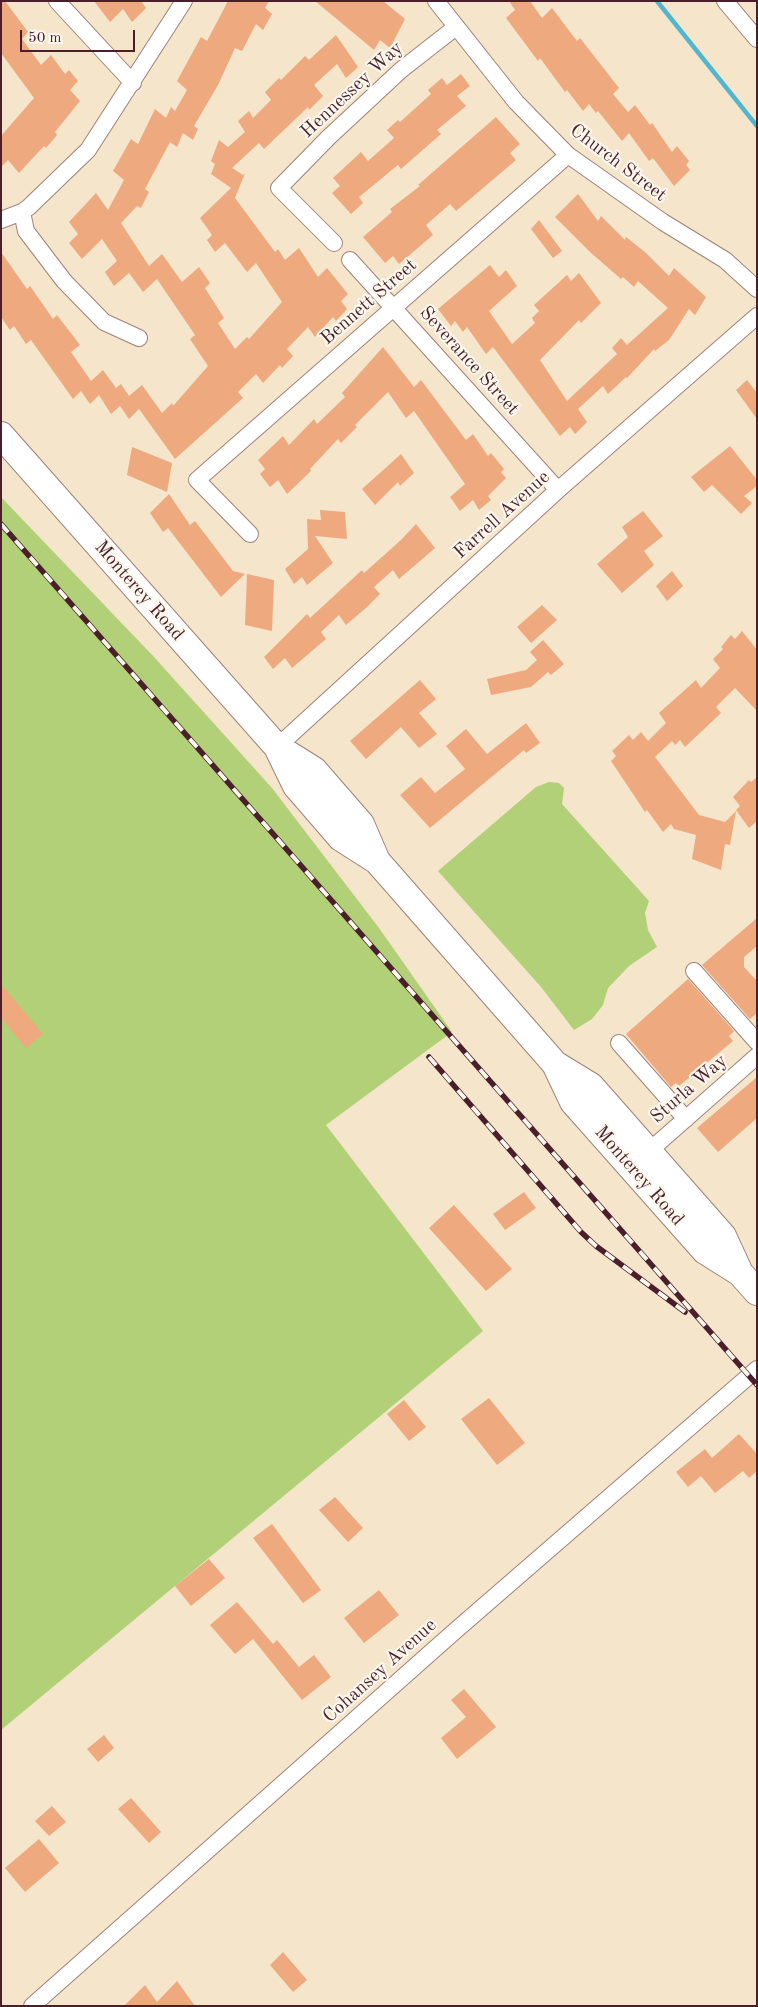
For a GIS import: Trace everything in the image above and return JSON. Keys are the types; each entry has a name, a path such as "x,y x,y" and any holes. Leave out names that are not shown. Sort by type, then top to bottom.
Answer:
{"main road":[{"name":"Monterey Road","path":"1,435 277,747 296,786 341,838 377,861 555,1064 573,1102 681,1225 705,1252 748,1282"},
{"name":"Monterey Road","path":"555,1064 591,1086 723,1236 748,1282"}],"street":[{"path":"57,1 133,83"},
{"path":"1,220 22,212 88,150 133,83 184,1"},
{"name":"Church Street","path":"436,1 516,102 568,155 663,222 724,260 757,289"},
{"path":"725,1 757,39"},
{"name":"Hennessey Way","path":"334,243 279,188 329,137 401,70 456,27"},
{"name":"Bennett Street","path":"250,534 197,480 568,155"},
{"path":"22,212 26,231 64,281 104,322 139,338"},
{"name":"Severance Street","path":"350,260 558,490"},
{"name":"Farrell Avenue","path":"277,747 558,490 757,316"},
{"path":"694,971 757,1042"},
{"path":"619,1043 686,1119"},
{"name":"Sturla Way","path":"648,1152 757,1056"},
{"name":"Cohansey Avenue","path":"37,2004 455,1631 757,1369"}],"green space":[{"path":"1,497 154,657 272,788 379,928 452,1032 326,1125 483,1331 1,1730"},
{"path":"549,782 559,783 564,788 562,804 649,901 645,913 648,930 657,947 629,966 608,988 603,1005 592,1019 574,1030 541,987 438,871 536,787"}],"building":[{"path":"1,1 5,1 28,32 22,39 41,65 51,55 65,74 69,70 78,81 70,90 80,101 55,132 57,135 46,148 44,146 19,173 8,160 1,167 1,136 34,98 1,53"},
{"path":"94,1 141,1 146,8 132,22 123,9 110,22"},
{"path":"228,1 269,1 265,8 272,14 263,30 256,24 242,51 235,48 218,85 194,126 198,129 193,140 183,133 177,147 170,142 145,189 149,192 141,208 137,206 121,223 149,266 162,254 182,282 199,267 210,283 205,288 224,318 218,323 235,349 247,337 249,339 282,302 256,263 247,272 225,243 215,252 207,240 212,235 200,218 231,188 211,174 215,164 211,161 219,140 228,147 245,132 238,121 249,111 253,118 271,100 265,92 279,78 281,80 305,56 309,60 336,35 358,67 346,78 337,64 314,85 323,96 309,110 308,107 264,149 259,143 232,168 243,175 245,173 235,198 275,252 278,249 285,260 299,248 318,277 327,268 348,294 341,301 347,309 336,321 333,317 315,337 308,327 287,349 293,356 282,368 280,365 263,383 256,374 238,392 243,398 175,459 139,409 129,419 120,406 111,414 99,395 90,404 81,391 73,399 31,340 26,344 14,326 10,330 1,317 1,252 27,289 30,286 53,319 57,315 80,345 71,352 91,381 103,370 116,388 121,384 129,396 142,385 162,413 172,403 173,406 208,366 190,339 195,335 157,279 143,292 129,273 114,286 105,272 117,261 102,239 82,259 69,243 78,234 69,222 96,193 108,210 124,180 113,171 131,139 138,144 155,109 166,118 171,107 175,111 187,90 177,81 201,37 207,41"},
{"path":"315,1 383,1 405,19 390,48 380,40 374,50"},
{"path":"509,1 530,1 542,18 552,8 577,41 580,38 619,88 613,94 628,112 635,105 650,125 652,123 672,152 677,146 689,161 686,165 690,170 674,186 653,158 649,161 629,133 622,141 598,111 596,113 589,104 583,111 567,90 565,92 540,58 538,61 506,18 515,10"},
{"path":"461,74 470,86 457,96 466,106 437,130 441,134 401,169 398,165 359,197 363,203 351,214 332,193 340,186 333,178 361,152 368,161 394,138 387,130 398,120 400,122 431,94 428,90 442,78 447,85"},
{"path":"496,117 520,144 510,153 516,160 456,211 450,204 426,225 433,235 399,264 393,256 385,263 363,237 392,212 390,209 420,186 418,185"},
{"path":"578,194 598,221 601,216 625,240 626,237 645,252 669,276 674,268 706,297 695,315 689,309 669,340 655,351 654,349 627,378 608,394 603,386 578,409 587,422 575,434 570,427 560,436 493,347 486,354 467,327 463,332 455,321 451,326 438,309 490,265 499,277 506,270 517,286 489,311 512,344 535,323 532,318 539,311 534,305 567,275 571,281 579,273 601,303 581,323 579,320 540,360 567,401 617,354 612,348 621,338 627,345 668,308 638,281 634,287 623,277 621,279 590,252 555,217"},
{"path":"539,220 562,251 553,258 531,229"},
{"path":"383,347 414,387 421,380 466,440 473,434 488,456 491,453 504,469 501,472 506,478 488,496 491,500 479,510 473,500 460,511 450,497 465,484 414,411 406,418 388,392 355,425 357,427 341,443 338,439 310,469 311,471 287,494 278,480 270,487 260,474 265,469 258,460 283,436 289,445 314,419 317,424 345,397 342,393"},
{"path":"747,380 757,393 757,419 736,390"},
{"path":"730,446 757,480 757,486 744,496 752,503 741,514 712,485 704,492 691,477"},
{"path":"132,447 172,463 167,492 127,475"},
{"path":"401,454 414,473 400,486 398,482 375,505 362,489"},
{"path":"169,494 190,525 195,521 233,571 245,574 221,597 168,528 163,532 150,513"},
{"path":"320,510 345,512 347,539 315,536 333,563 307,585 302,577 294,584 285,569 308,549 307,519 321,520"},
{"path":"643,511 663,536 644,551 654,565 622,593 597,564 628,537 622,527"},
{"path":"416,524 435,548 399,579 393,570 374,587 380,594 346,625 339,615 321,632 326,639 292,668 285,658 273,669 264,657 307,614 310,618 362,570 364,573"},
{"path":"672,571 683,586 667,601 656,586"},
{"path":"247,574 274,580 272,631 245,625"},
{"path":"542,605 557,620 531,643 517,627"},
{"path":"742,631 757,650 757,711 735,688 716,707 721,713 685,747 680,740 675,745 672,741 655,757 699,815 725,822 736,811 730,845 725,844 721,870 692,859 696,835 674,829 671,824 663,832 647,810 645,812 611,761 616,756 612,751 629,735 633,740 641,732 648,741 666,723 659,713 696,680 701,688 720,668 713,659 723,649 721,647 731,635 735,639"},
{"path":"543,640 564,664 551,675 548,672 531,687 491,695 487,679 526,670 537,660 530,652"},
{"path":"420,680 436,699 419,713 437,734 419,748 401,727 366,759 350,741"},
{"path":"526,723 540,743 526,753 524,750 430,828 400,795 421,777 435,793 465,769 446,746 466,729 487,754"},
{"path":"757,777 757,821 749,828 736,810 740,806 733,797 749,780 751,782"},
{"path":"757,918 757,946 744,957 744,967 757,981 757,1013 750,1019 702,965"},
{"path":"688,979 734,1031 729,1036 733,1041 679,1086 676,1083 671,1087 626,1034"},
{"path":"1,984 43,1034 26,1048 1,1018"},
{"path":"757,1077 757,1118 718,1152 697,1128"},
{"path":"524,1192 536,1208 505,1230 493,1214"},
{"path":"454,1205 512,1269 486,1291 429,1228"},
{"path":"489,1398 525,1443 497,1465 461,1419"},
{"path":"404,1400 426,1427 409,1441 387,1414"},
{"path":"739,1434 757,1454 757,1471 749,1478 743,1471 715,1493 701,1476 688,1487 676,1472 705,1449 712,1458"},
{"path":"335,1497 363,1528 348,1542 319,1510"},
{"path":"272,1524 321,1590 303,1603 253,1538"},
{"path":"209,1559 225,1578 191,1606 175,1586"},
{"path":"379,1590 399,1615 364,1643 344,1618"},
{"path":"237,1602 273,1644 277,1640 299,1667 314,1655 331,1677 302,1700 253,1639 235,1654 210,1625"},
{"path":"464,1689 496,1727 457,1759 441,1738 466,1717 451,1700"},
{"path":"104,1735 114,1748 98,1762 87,1749"},
{"path":"131,1798 161,1832 149,1843 118,1809"},
{"path":"52,1806 66,1822 49,1836 35,1821"},
{"path":"39,1839 59,1863 25,1892 5,1868"},
{"path":"283,1952 307,1980 293,1992 270,1965"},
{"path":"177,1981 195,2006 124,2006 145,1985 157,2002"}],"waterway":[{"path":"657,1 757,126"}],"railway":[{"path":"1,524 757,1385"},
{"path":"429,1057 581,1232 596,1246 685,1312"}]}
